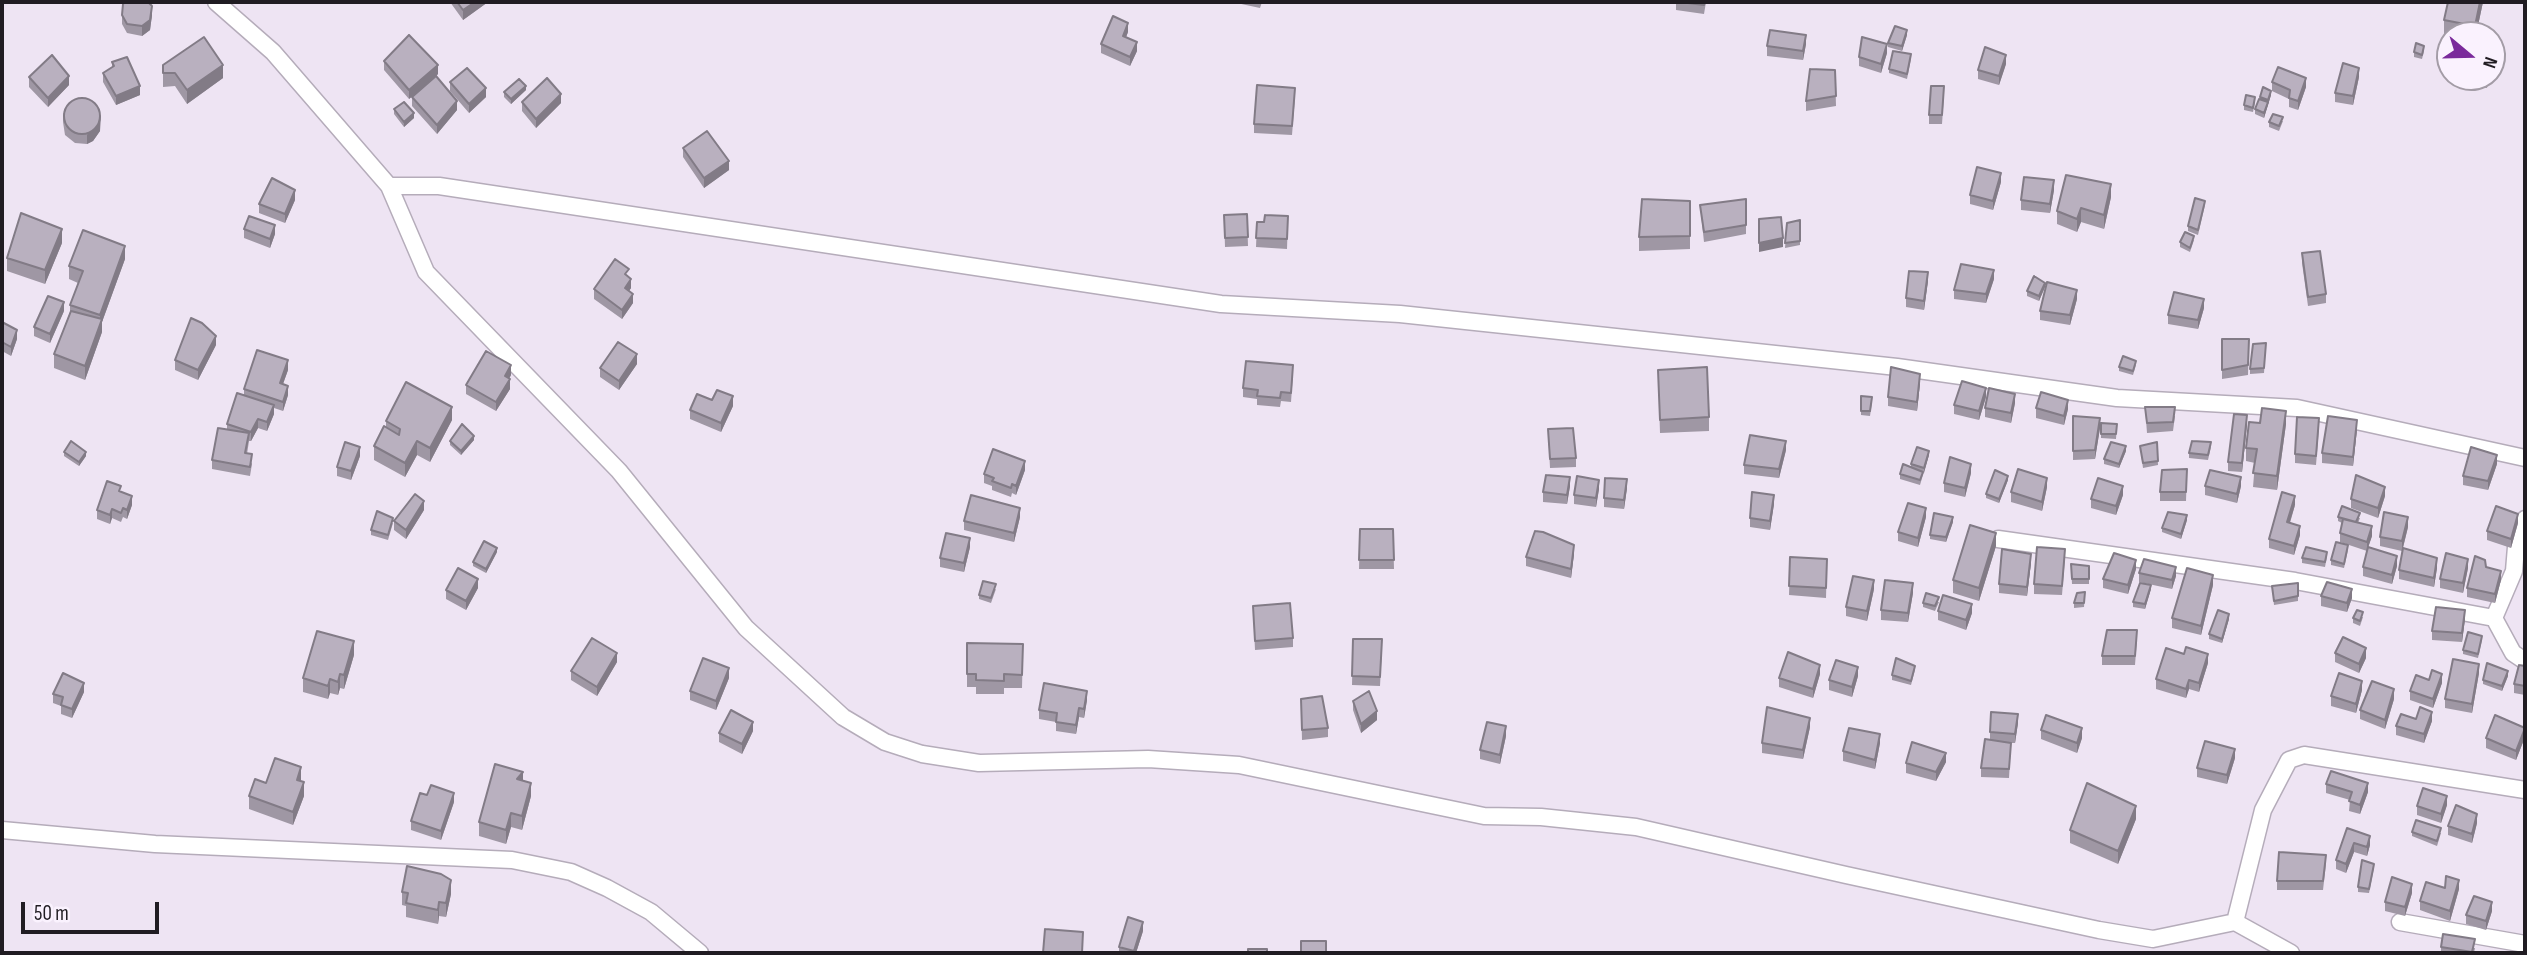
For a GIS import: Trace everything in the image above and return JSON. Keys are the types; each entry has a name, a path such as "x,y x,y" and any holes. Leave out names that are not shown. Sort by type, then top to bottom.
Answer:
{"street":[{"path":"216,2 273,52 389,186 426,272 619,471 746,628 843,717 885,742 922,754 979,763 1148,759 1239,765 1484,816 1541,817 1636,827 2099,930 2153,939 2235,922 2291,953"},
{"path":"389,186 439,186 1221,304 1428,317 1897,367 2117,398 2297,408 2525,458"},
{"path":"2494,618 2514,571 2515,547 2525,519"},
{"path":"1998,539 2295,581 2494,618"},
{"path":"2494,618 2513,653 2525,661"},
{"path":"2235,922 2263,810 2289,760 2304,755 2525,790"},
{"path":"2,830 155,844 512,860 571,872 607,888 651,912 700,953"},
{"path":"2400,922 2525,944"}],"building":[{"path":"125,2 148,2 152,6 150,20 142,26 127,24 122,15"},
{"path":"457,2 475,2 463,10"},
{"path":"1680,2 1705,2 1704,5"},
{"path":"2448,2 2480,2 2476,21 2444,20"},
{"path":"1113,16 1128,23 1123,36 1137,42 1130,57 1101,44"},
{"path":"1895,26 1907,30 1902,46 1888,43"},
{"path":"1770,30 1806,35 1803,51 1767,46"},
{"path":"409,35 438,65 409,90 384,61"},
{"path":"204,37 223,65 187,90 175,73 163,73 163,65"},
{"path":"1862,37 1887,44 1881,64 1859,57"},
{"path":"2416,43 2424,46 2422,55 2414,52"},
{"path":"1985,47 2006,55 1999,76 1978,70"},
{"path":"1893,51 1911,54 1907,74 1889,69"},
{"path":"52,55 69,76 48,98 29,77"},
{"path":"127,57 140,86 116,96 103,73 114,66 112,62"},
{"path":"2343,63 2359,68 2353,96 2335,93"},
{"path":"2278,67 2306,78 2298,101 2289,98 2290,90 2272,82"},
{"path":"467,68 486,88 469,104 450,82"},
{"path":"1810,69 1835,70 1836,96 1806,101"},
{"path":"436,76 457,101 437,125 412,97"},
{"path":"547,78 561,94 536,119 522,102"},
{"path":"519,79 526,86 511,99 504,92"},
{"path":"1257,85 1295,88 1292,126 1254,124"},
{"path":"1931,86 1944,86 1942,115 1929,115"},
{"path":"2263,87 2271,91 2268,100 2260,97"},
{"path":"2246,95 2255,97 2253,108 2244,105"},
{"path":"82,98 95,103 100,116 95,129 82,134 69,129 64,116 69,103"},
{"path":"2259,99 2268,102 2264,113 2255,109"},
{"path":"404,102 414,113 404,122 394,109"},
{"path":"2273,114 2283,117 2279,126 2269,122"},
{"path":"707,131 729,161 704,178 683,148"},
{"path":"1977,167 2001,173 1993,201 1970,195"},
{"path":"2066,175 2111,184 2104,215 2081,208 2077,219 2057,211"},
{"path":"2024,177 2054,180 2050,204 2021,200"},
{"path":"272,178 295,190 285,214 259,204"},
{"path":"2195,198 2205,201 2198,230 2188,226"},
{"path":"1642,199 1690,201 1690,236 1639,237"},
{"path":"1746,199 1746,225 1704,232 1700,205"},
{"path":"21,213 62,229 45,270 7,258"},
{"path":"1247,214 1248,237 1225,238 1224,215"},
{"path":"1265,215 1288,216 1287,239 1256,238 1257,222 1264,222"},
{"path":"249,216 275,225 270,239 244,229"},
{"path":"1781,217 1783,238 1759,243 1759,219"},
{"path":"1800,220 1800,241 1785,243 1787,223"},
{"path":"83,230 125,246 100,315 70,305 83,271 69,266"},
{"path":"2185,232 2194,236 2190,248 2180,242"},
{"path":"2320,251 2326,294 2308,297 2302,253"},
{"path":"615,259 629,269 625,274 631,279 625,288 633,294 622,310 594,289"},
{"path":"1961,264 1994,270 1986,294 1954,290"},
{"path":"1909,271 1928,272 1924,301 1906,298"},
{"path":"2034,276 2045,283 2039,296 2027,291"},
{"path":"2047,282 2077,290 2070,315 2040,311"},
{"path":"2174,292 2204,299 2198,320 2168,315"},
{"path":"48,296 64,302 50,334 34,327"},
{"path":"71,311 102,319 85,366 54,354"},
{"path":"191,318 202,323 216,336 198,370 175,360"},
{"path":"2,322 17,330 11,347 2,342"},
{"path":"2222,339 2249,339 2248,365 2222,370"},
{"path":"618,342 637,354 619,381 600,368"},
{"path":"2266,343 2264,368 2250,369 2253,344"},
{"path":"257,350 288,360 280,383 288,386 283,402 244,389"},
{"path":"486,351 511,365 505,376 510,379 496,402 466,385"},
{"path":"2123,356 2136,361 2133,371 2119,367"},
{"path":"1246,361 1293,365 1291,393 1281,392 1280,398 1257,396 1258,390 1243,388"},
{"path":"1707,367 1709,417 1660,420 1658,370"},
{"path":"1891,367 1920,374 1917,402 1888,397"},
{"path":"1962,381 1986,388 1979,411 1954,405"},
{"path":"406,382 452,407 430,448 417,441 405,463 374,446 384,426 399,435 400,429 386,421"},
{"path":"1989,388 2015,394 2011,413 1985,408"},
{"path":"717,390 733,396 721,423 690,410 697,394 712,400"},
{"path":"2041,392 2068,400 2064,416 2036,408"},
{"path":"237,393 274,405 267,422 258,419 251,432 227,424"},
{"path":"1861,396 1872,397 1870,411 1861,411"},
{"path":"2145,407 2175,407 2173,422 2147,423"},
{"path":"2262,408 2286,411 2277,476 2253,473 2257,449 2246,448 2249,422 2260,423"},
{"path":"2234,414 2247,415 2242,463 2228,462"},
{"path":"2073,416 2100,418 2095,450 2073,451"},
{"path":"2328,416 2357,420 2353,457 2322,453"},
{"path":"2297,417 2319,418 2316,456 2295,454"},
{"path":"2101,423 2117,424 2116,434 2101,434"},
{"path":"462,424 474,436 461,451 450,441"},
{"path":"218,428 249,433 245,453 252,454 250,467 212,460"},
{"path":"1573,428 1576,458 1550,459 1548,429"},
{"path":"1750,435 1786,441 1779,469 1744,465"},
{"path":"71,441 86,452 79,462 64,452"},
{"path":"2192,441 2211,442 2208,455 2189,453"},
{"path":"345,442 360,447 351,471 337,467"},
{"path":"2111,442 2126,446 2119,464 2104,459"},
{"path":"2157,442 2158,461 2143,463 2140,446"},
{"path":"1917,447 1929,451 1924,468 1911,464"},
{"path":"2471,447 2497,455 2488,481 2463,476"},
{"path":"993,449 1025,461 1016,486 1012,484 1011,488 992,481 994,478 984,474"},
{"path":"1950,457 1971,464 1965,488 1944,483"},
{"path":"1903,464 1923,472 1920,480 1900,474"},
{"path":"2018,469 2047,478 2042,502 2011,492"},
{"path":"2187,469 2186,492 2160,492 2162,470"},
{"path":"1995,470 2008,476 1999,499 1986,494"},
{"path":"2210,470 2241,477 2237,494 2205,486"},
{"path":"1546,475 1570,477 1567,495 1543,492"},
{"path":"2356,475 2385,487 2378,508 2351,499"},
{"path":"1577,476 1599,480 1596,498 1574,495"},
{"path":"1605,478 1627,479 1624,500 1604,498"},
{"path":"2098,478 2123,486 2116,506 2091,499"},
{"path":"107,481 121,486 119,491 132,496 127,510 123,508 121,513 112,509 110,515 97,510"},
{"path":"1752,492 1774,495 1770,521 1750,518"},
{"path":"2282,492 2295,496 2287,522 2300,526 2294,546 2269,539"},
{"path":"415,494 424,501 406,530 394,521"},
{"path":"971,495 1020,508 1014,533 964,521"},
{"path":"1908,503 1926,508 1918,538 1898,532"},
{"path":"2342,506 2360,513 2356,522 2338,517"},
{"path":"2496,506 2518,514 2511,539 2487,531"},
{"path":"377,511 393,518 388,535 371,530"},
{"path":"2168,512 2187,515 2181,534 2162,528"},
{"path":"2384,512 2408,517 2402,541 2380,537"},
{"path":"1934,513 1953,517 1946,537 1930,535"},
{"path":"2343,519 2372,526 2367,542 2340,533"},
{"path":"1970,525 1996,533 1979,588 1953,580"},
{"path":"1360,529 1393,529 1394,560 1359,560"},
{"path":"1535,531 1574,545 1571,569 1526,557"},
{"path":"946,533 970,538 964,563 940,558"},
{"path":"484,541 497,548 486,569 473,562"},
{"path":"2336,542 2348,545 2344,564 2331,560"},
{"path":"2037,547 2065,549 2062,586 2034,584"},
{"path":"2306,547 2327,552 2325,562 2302,558"},
{"path":"2368,547 2397,556 2392,575 2363,567"},
{"path":"2403,548 2437,558 2434,578 2399,570"},
{"path":"2002,549 2031,554 2027,587 1999,584"},
{"path":"2114,553 2136,560 2128,585 2103,579"},
{"path":"2446,553 2468,559 2463,583 2440,579"},
{"path":"2475,556 2485,560 2486,567 2501,571 2495,594 2467,588"},
{"path":"1790,557 1827,559 1826,588 1789,586"},
{"path":"2144,559 2176,567 2172,580 2139,573"},
{"path":"2071,564 2089,566 2089,579 2072,579"},
{"path":"458,568 478,579 466,601 446,590"},
{"path":"2187,568 2213,575 2201,626 2172,618"},
{"path":"1853,576 1874,580 1867,611 1846,607"},
{"path":"1885,580 1913,583 1908,613 1881,610"},
{"path":"983,581 996,584 991,598 979,595"},
{"path":"2327,582 2352,589 2347,603 2321,596"},
{"path":"2140,583 2151,585 2145,604 2133,602"},
{"path":"2298,583 2298,596 2274,601 2272,586"},
{"path":"2085,592 2084,603 2074,603 2077,593"},
{"path":"1926,593 1939,597 1935,606 1923,603"},
{"path":"1943,595 1972,604 1966,620 1938,611"},
{"path":"1290,603 1293,638 1255,641 1253,606"},
{"path":"2436,607 2465,610 2462,633 2432,631"},
{"path":"2218,610 2229,614 2222,639 2209,634"},
{"path":"2357,610 2363,612 2360,621 2353,618"},
{"path":"2107,630 2137,630 2135,656 2102,656"},
{"path":"317,631 354,641 344,675 340,674 338,682 330,679 328,686 303,678"},
{"path":"2468,632 2482,636 2478,654 2463,650"},
{"path":"2343,637 2366,648 2359,664 2335,653"},
{"path":"592,638 617,653 597,687 571,671"},
{"path":"1353,639 1382,639 1380,677 1352,676"},
{"path":"967,643 1023,644 1022,675 1004,674 1004,681 976,680 976,674 967,674"},
{"path":"2186,647 2208,654 2199,683 2189,680 2186,689 2156,679 2166,648 2184,654"},
{"path":"1788,652 1820,665 1813,689 1779,678"},
{"path":"703,658 729,668 716,701 690,691"},
{"path":"1896,658 1915,666 1911,681 1892,675"},
{"path":"2453,659 2479,664 2472,704 2445,699"},
{"path":"1836,660 1858,667 1852,687 1829,680"},
{"path":"2487,663 2508,671 2502,686 2483,680"},
{"path":"2519,665 2525,666 2525,686 2514,684"},
{"path":"2432,670 2442,674 2433,699 2410,691 2416,675 2429,680"},
{"path":"63,673 84,683 72,709 61,705 63,697 53,694"},
{"path":"2339,673 2362,681 2356,704 2331,696"},
{"path":"2372,681 2394,689 2385,720 2360,710"},
{"path":"1044,683 1087,691 1084,709 1079,708 1076,725 1056,722 1057,713 1039,710"},
{"path":"1369,691 1377,711 1361,724 1353,701"},
{"path":"1322,696 1328,728 1302,730 1301,699"},
{"path":"1767,707 1810,718 1803,750 1762,743"},
{"path":"2420,707 2432,712 2424,734 2396,726 2401,714 2416,719"},
{"path":"731,710 753,722 742,744 719,733"},
{"path":"1991,712 2018,714 2015,734 1990,732"},
{"path":"2046,715 2082,728 2077,743 2041,730"},
{"path":"2495,715 2525,728 2516,751 2486,738"},
{"path":"1487,722 1506,726 1500,755 1480,750"},
{"path":"1849,728 1880,734 1875,760 1843,751"},
{"path":"1985,739 2011,743 2009,769 1981,768"},
{"path":"2205,741 2235,749 2227,775 2197,768"},
{"path":"1912,742 1946,753 1936,772 1906,763"},
{"path":"275,758 301,767 297,780 304,782 293,812 249,796 255,779 266,783"},
{"path":"495,764 523,772 517,779 531,783 522,816 511,813 506,830 479,822"},
{"path":"2331,771 2368,783 2360,805 2349,801 2352,792 2326,784"},
{"path":"2087,783 2136,806 2118,851 2070,830"},
{"path":"431,785 454,793 441,831 411,821 420,793 427,795"},
{"path":"2423,788 2447,796 2441,814 2417,806"},
{"path":"2456,805 2477,814 2472,834 2448,826"},
{"path":"2416,820 2441,828 2437,841 2412,832"},
{"path":"2347,828 2370,836 2367,847 2354,843 2346,864 2336,860"},
{"path":"2279,852 2326,855 2323,881 2277,881"},
{"path":"2362,860 2374,864 2369,889 2358,887"},
{"path":"407,866 441,874 451,880 446,903 439,902 438,910 406,903 408,893 402,892"},
{"path":"2446,876 2459,880 2450,911 2420,901 2426,882 2445,888"},
{"path":"2392,877 2412,884 2405,907 2385,902"},
{"path":"2474,896 2492,902 2486,921 2466,915"},
{"path":"1128,917 1143,922 1134,951 1119,947"},
{"path":"1045,929 1083,932 1082,953 1043,953"},
{"path":"2443,934 2475,939 2472,952 2441,947"},
{"path":"1301,941 1326,941 1326,953 1301,953"},
{"path":"1248,949 1267,949 1267,953 1248,953"}]}
